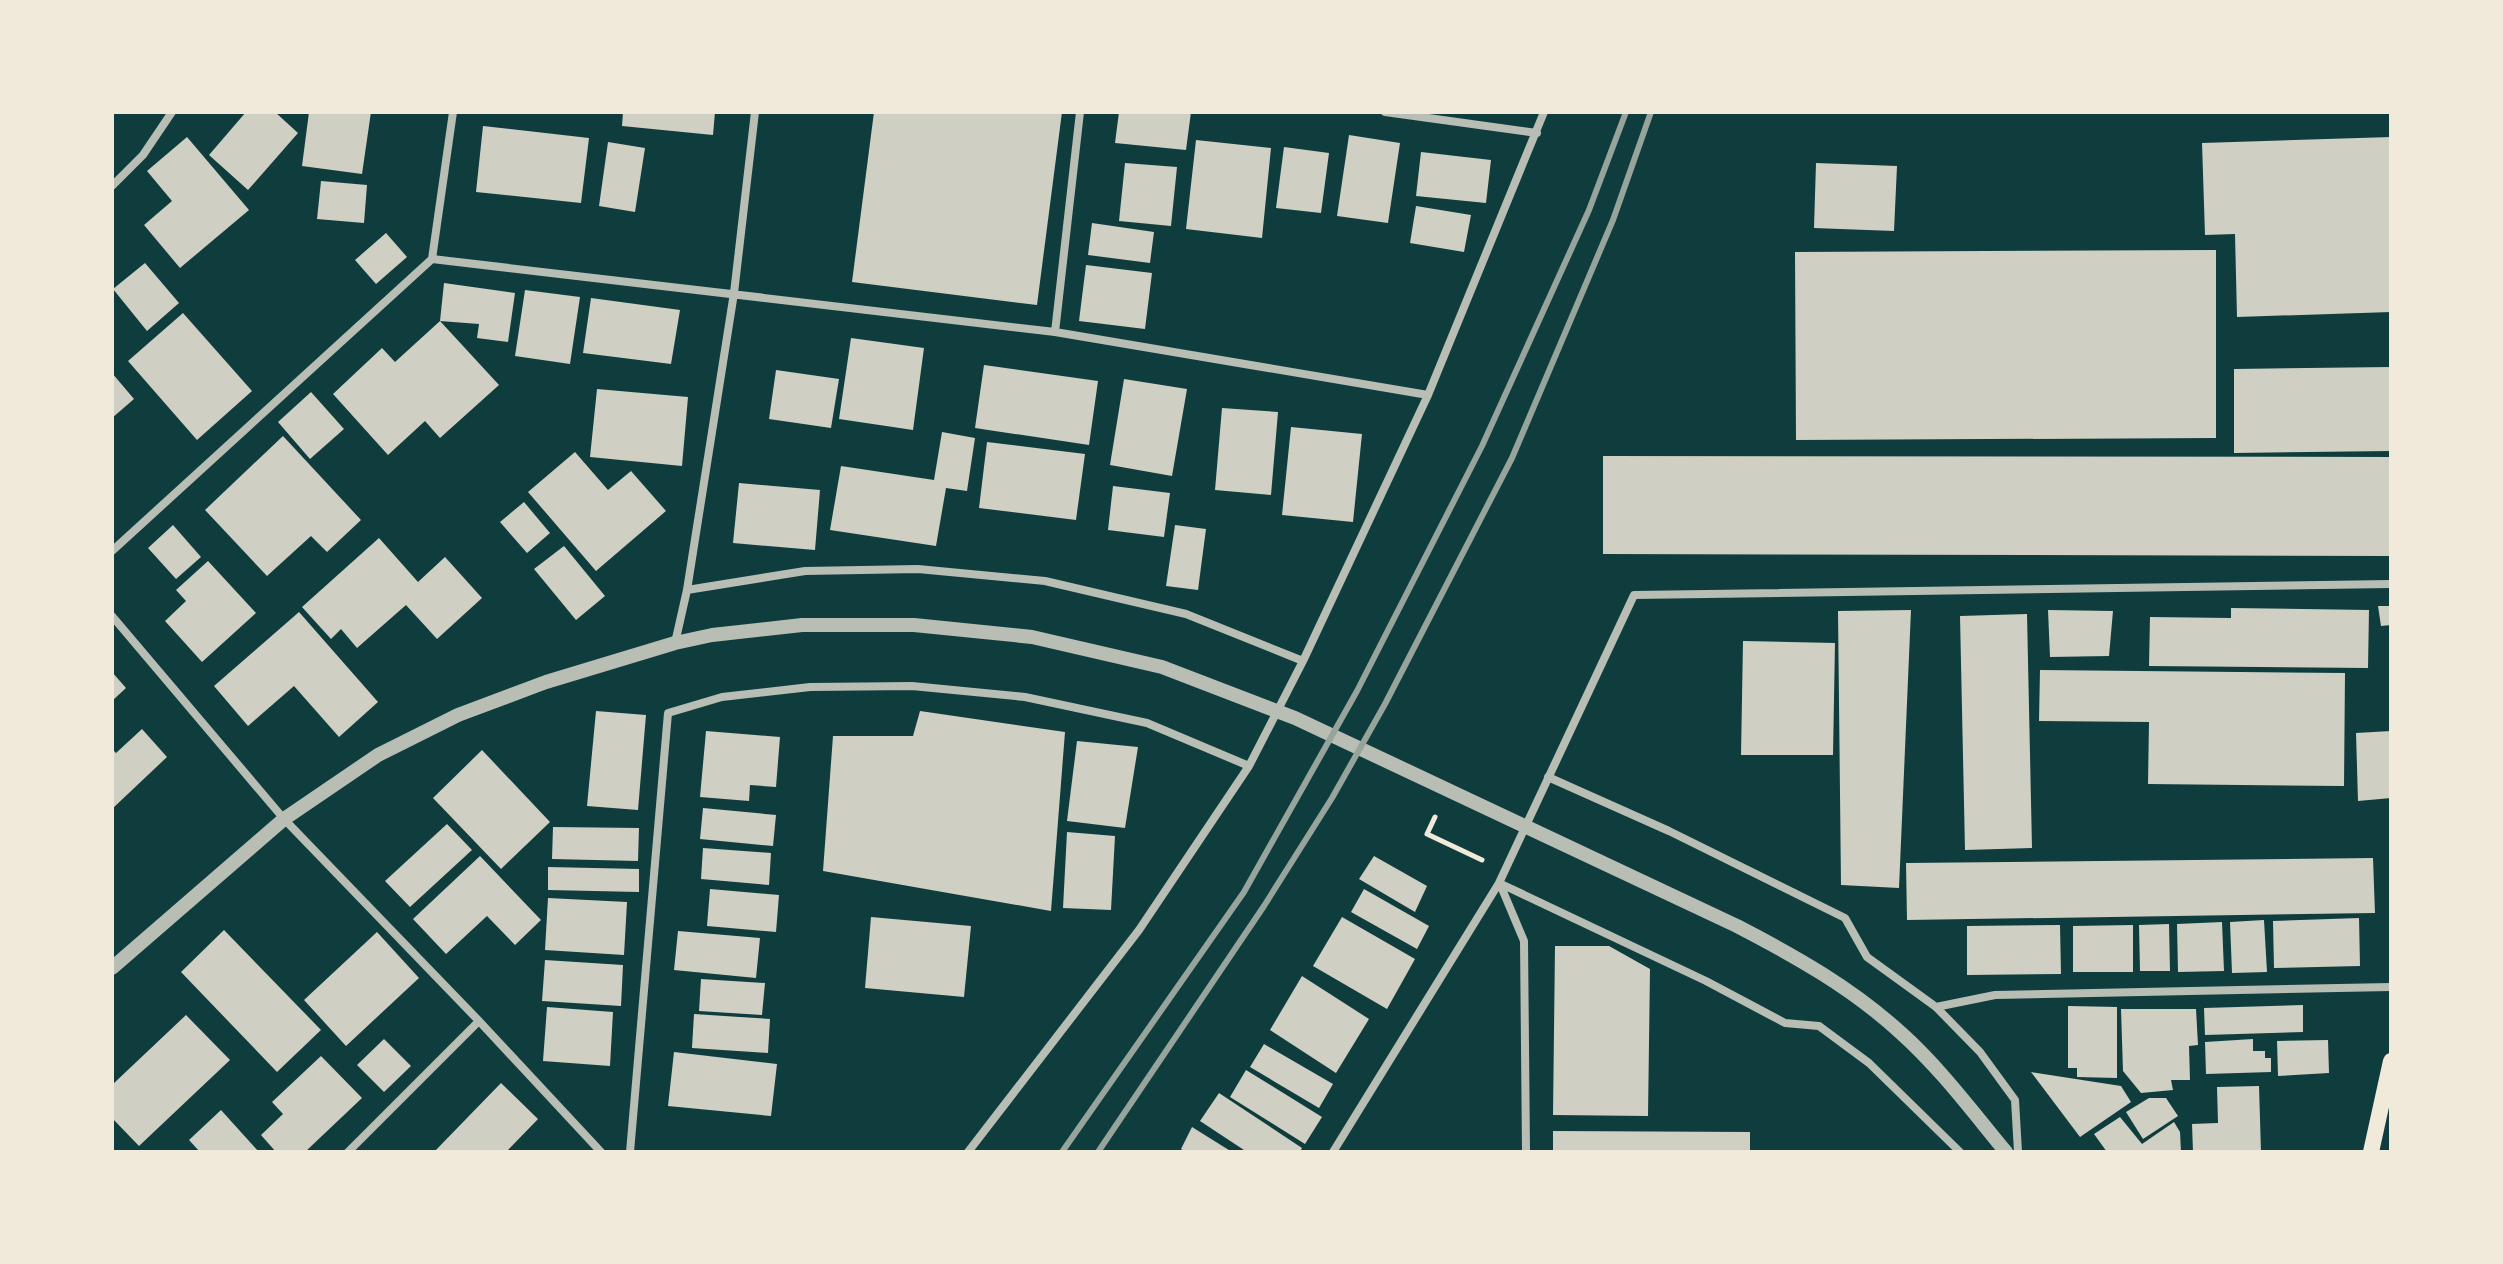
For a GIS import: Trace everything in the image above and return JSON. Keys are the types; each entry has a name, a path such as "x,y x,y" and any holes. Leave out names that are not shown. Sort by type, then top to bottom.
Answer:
{"main road":[{"path":"2371,1152 2391,1061"}],"street":[{"path":"112,186 143,155 172,112"},
{"path":"112,551 432,259 453,112"},
{"path":"675,643 687,590 734,293 755,112"},
{"path":"1055,332 1080,112"},
{"path":"1385,112 1537,133"},
{"path":"968,1152 1139,930 1251,762 1301,665 1428,395 1544,112"},
{"path":"432,259 1055,332 1428,395"},
{"path":"687,590 805,571 918,569 1045,581 1186,614 1301,665"},
{"path":"1333,1152 1499,883 1634,595 2391,584"},
{"path":"112,616 284,819 601,1152"},
{"path":"112,968 284,819 378,755 458,715 546,682 712,635 802,625 914,625 1032,637 1177,673 1295,718 1737,926 1800,959 1852,993 1901,1033 1958,1093 2006,1152"},
{"path":"630,1152 668,713 722,697 796,688 912,686 1025,697 1147,723 1251,762"},
{"path":"1548,777 1669,831 1845,918 1867,957 1936,1007 1980,1052 2015,1100 2018,1152"},
{"path":"1499,883 1524,941 1526,1152"},
{"path":"1499,883 1706,981 1785,1023 1819,1026 1869,1063 1960,1152"},
{"path":"1936,1007 1995,995 2391,987"},
{"path":"348,1152 479,1021"}],"path":[{"path":"1435,817 1427,834 1485,861"}],"building":[{"path":"246,112 275,112 298,133 248,190 209,155"},
{"path":"309,112 371,112 362,174 302,166"},
{"path":"623,112 715,112 713,135 622,126"},
{"path":"874,112 1062,112 1037,305 852,282"},
{"path":"1119,112 1191,112 1186,150 1115,143"},
{"path":"483,126 589,138 581,203 476,192"},
{"path":"1349,135 1400,143 1388,223 1337,216"},
{"path":"187,137 249,210 180,268 144,225 172,201 147,171"},
{"path":"2391,137 2391,312 2237,317 2235,234 2205,235 2202,143"},
{"path":"1196,140 1271,148 1262,238 1186,229"},
{"path":"608,142 645,148 635,212 599,206"},
{"path":"1284,147 1329,153 1321,213 1276,208"},
{"path":"1421,152 1491,160 1486,203 1416,196"},
{"path":"1125,163 1177,167 1171,226 1119,221"},
{"path":"1816,163 1897,166 1894,231 1814,228"},
{"path":"321,181 367,185 364,223 317,219"},
{"path":"1416,206 1471,215 1464,252 1410,243"},
{"path":"1092,223 1154,232 1150,263 1088,255"},
{"path":"386,233 407,257 376,284 355,260"},
{"path":"2216,250 2216,438 1796,440 1795,252"},
{"path":"145,263 179,303 147,331 113,289"},
{"path":"1086,265 1152,273 1145,329 1079,321"},
{"path":"444,283 515,293 508,342 477,338 479,324 440,321"},
{"path":"525,290 580,297 570,364 515,356"},
{"path":"591,298 680,310 671,364 583,353"},
{"path":"183,313 252,391 197,440 128,361"},
{"path":"440,321 499,385 440,438 425,421 388,455 333,394 382,348 395,362"},
{"path":"851,338 924,348 913,430 839,419"},
{"path":"984,365 1098,381 1089,445 975,428"},
{"path":"2391,367 2391,451 2234,453 2234,369"},
{"path":"776,370 839,379 831,428 769,419"},
{"path":"112,373 134,399 112,418"},
{"path":"1124,379 1187,389 1172,476 1110,465"},
{"path":"597,389 688,397 682,466 590,457"},
{"path":"311,392 344,429 310,459 278,422"},
{"path":"1222,408 1278,412 1271,495 1215,490"},
{"path":"1291,427 1362,434 1353,522 1282,515"},
{"path":"942,432 975,438 967,491 946,488 936,546 830,530 841,466 934,480"},
{"path":"283,436 361,520 327,552 311,536 267,576 205,510"},
{"path":"987,442 1085,454 1076,520 979,508"},
{"path":"575,452 608,490 631,471 666,511 596,571 528,492"},
{"path":"1603,456 2391,457 2391,556 1603,554"},
{"path":"739,483 820,490 815,550 733,543"},
{"path":"1113,486 1170,493 1164,537 1108,530"},
{"path":"524,502 550,533 527,553 500,522"},
{"path":"173,525 201,557 176,579 148,548"},
{"path":"1175,525 1206,529 1198,590 1166,586"},
{"path":"379,538 418,582 445,557 482,598 437,639 406,605 357,648 341,629 331,639 302,607"},
{"path":"564,546 605,596 576,620 534,569"},
{"path":"208,561 256,613 202,662 165,621 186,601 176,590"},
{"path":"2378,606 2391,606 2391,625 2381,626"},
{"path":"2231,608 2369,610 2368,668 2149,666 2150,617 2231,618"},
{"path":"1911,610 1899,888 1841,885 1838,611"},
{"path":"2048,610 2113,611 2109,656 2050,657"},
{"path":"299,612 378,702 339,737 294,686 248,726 214,686"},
{"path":"2027,614 2032,848 1965,850 1960,616"},
{"path":"1743,641 1835,643 1833,755 1741,755"},
{"path":"2040,670 2345,673 2344,786 2148,784 2149,722 2039,721"},
{"path":"112,672 126,688 112,701"},
{"path":"596,711 646,715 638,810 587,806"},
{"path":"920,711 1065,732 1051,911 823,871 833,736 913,736"},
{"path":"142,729 167,757 112,809 112,749 116,753"},
{"path":"706,731 780,737 776,787 750,785 749,801 700,797"},
{"path":"2391,731 2391,798 2358,801 2356,733"},
{"path":"1077,741 1138,747 1125,828 1067,821"},
{"path":"482,750 550,822 501,869 433,798"},
{"path":"703,808 776,815 773,846 700,839"},
{"path":"447,824 472,850 410,907 385,881"},
{"path":"553,827 639,828 638,861 552,859"},
{"path":"1067,832 1115,836 1111,910 1063,908"},
{"path":"703,848 771,853 769,885 701,879"},
{"path":"480,856 541,920 515,945 487,916 446,954 413,919"},
{"path":"1374,856 1427,886 1415,912 1359,879"},
{"path":"2373,858 2375,913 1907,920 1906,863"},
{"path":"548,867 639,869 639,892 548,890"},
{"path":"710,889 779,895 776,932 707,926"},
{"path":"1364,889 1429,926 1417,949 1351,912"},
{"path":"548,898 627,902 624,955 545,950"},
{"path":"871,917 971,926 964,997 865,988"},
{"path":"1342,917 1415,959 1387,1009 1313,966"},
{"path":"2359,918 2360,966 2274,968 2273,921"},
{"path":"2264,920 2267,972 2232,973 2230,922"},
{"path":"2222,922 2224,971 2178,972 2177,924"},
{"path":"2169,924 2170,971 2140,971 2139,925"},
{"path":"2060,925 2061,974 1967,975 1967,926"},
{"path":"2133,925 2133,972 2073,972 2073,926"},
{"path":"224,930 321,1030 277,1072 181,972"},
{"path":"678,931 760,938 756,978 674,970"},
{"path":"377,932 419,978 346,1046 304,1000"},
{"path":"1555,946 1609,946 1650,969 1648,1116 1553,1115"},
{"path":"545,960 623,965 621,1006 542,1001"},
{"path":"1302,976 1369,1019 1336,1073 1270,1030"},
{"path":"701,979 765,983 762,1015 699,1011"},
{"path":"2303,1005 2303,1032 2205,1035 2204,1008"},
{"path":"2068,1006 2117,1007 2117,1078 2077,1077 2077,1068 2068,1068"},
{"path":"547,1007 613,1012 610,1066 543,1061"},
{"path":"2121,1009 2196,1009 2198,1045 2189,1046 2190,1080 2171,1080 2173,1090 2141,1093 2123,1071"},
{"path":"694,1014 770,1019 768,1053 692,1048"},
{"path":"186,1015 230,1060 139,1146 112,1118 112,1085"},
{"path":"384,1039 411,1066 384,1092 357,1065"},
{"path":"2253,1039 2253,1051 2265,1051 2265,1058 2271,1058 2271,1072 2206,1074 2205,1042"},
{"path":"2328,1040 2329,1073 2278,1076 2277,1041"},
{"path":"1264,1044 1333,1084 1319,1108 1250,1067"},
{"path":"674,1052 777,1064 771,1116 668,1106"},
{"path":"321,1056 362,1098 305,1152 276,1152 261,1135 283,1114 272,1102"},
{"path":"1246,1070 1322,1117 1305,1144 1230,1097"},
{"path":"2031,1072 2121,1086 2131,1102 2080,1137"},
{"path":"501,1083 538,1119 506,1152 434,1152"},
{"path":"2259,1086 2261,1152 2193,1152 2192,1124 2218,1123 2217,1087"},
{"path":"1219,1093 1302,1148 1300,1152 1247,1152 1200,1121"},
{"path":"2149,1098 2166,1098 2178,1116 2143,1139 2126,1112"},
{"path":"221,1110 259,1152 200,1152 189,1140"},
{"path":"2120,1117 2142,1144 2174,1122 2180,1132 2181,1152 2107,1152 2094,1134"},
{"path":"1192,1127 1232,1152 1185,1152 1181,1149"},
{"path":"1553,1131 1750,1132 1750,1152 1553,1152"}],"railway":[{"path":"1062,1152 1244,892 1357,691 1482,446 1589,210 1626,112"},
{"path":"1098,1152 1264,906 1332,798 1385,704 1512,458 1613,220 1651,112"}]}
